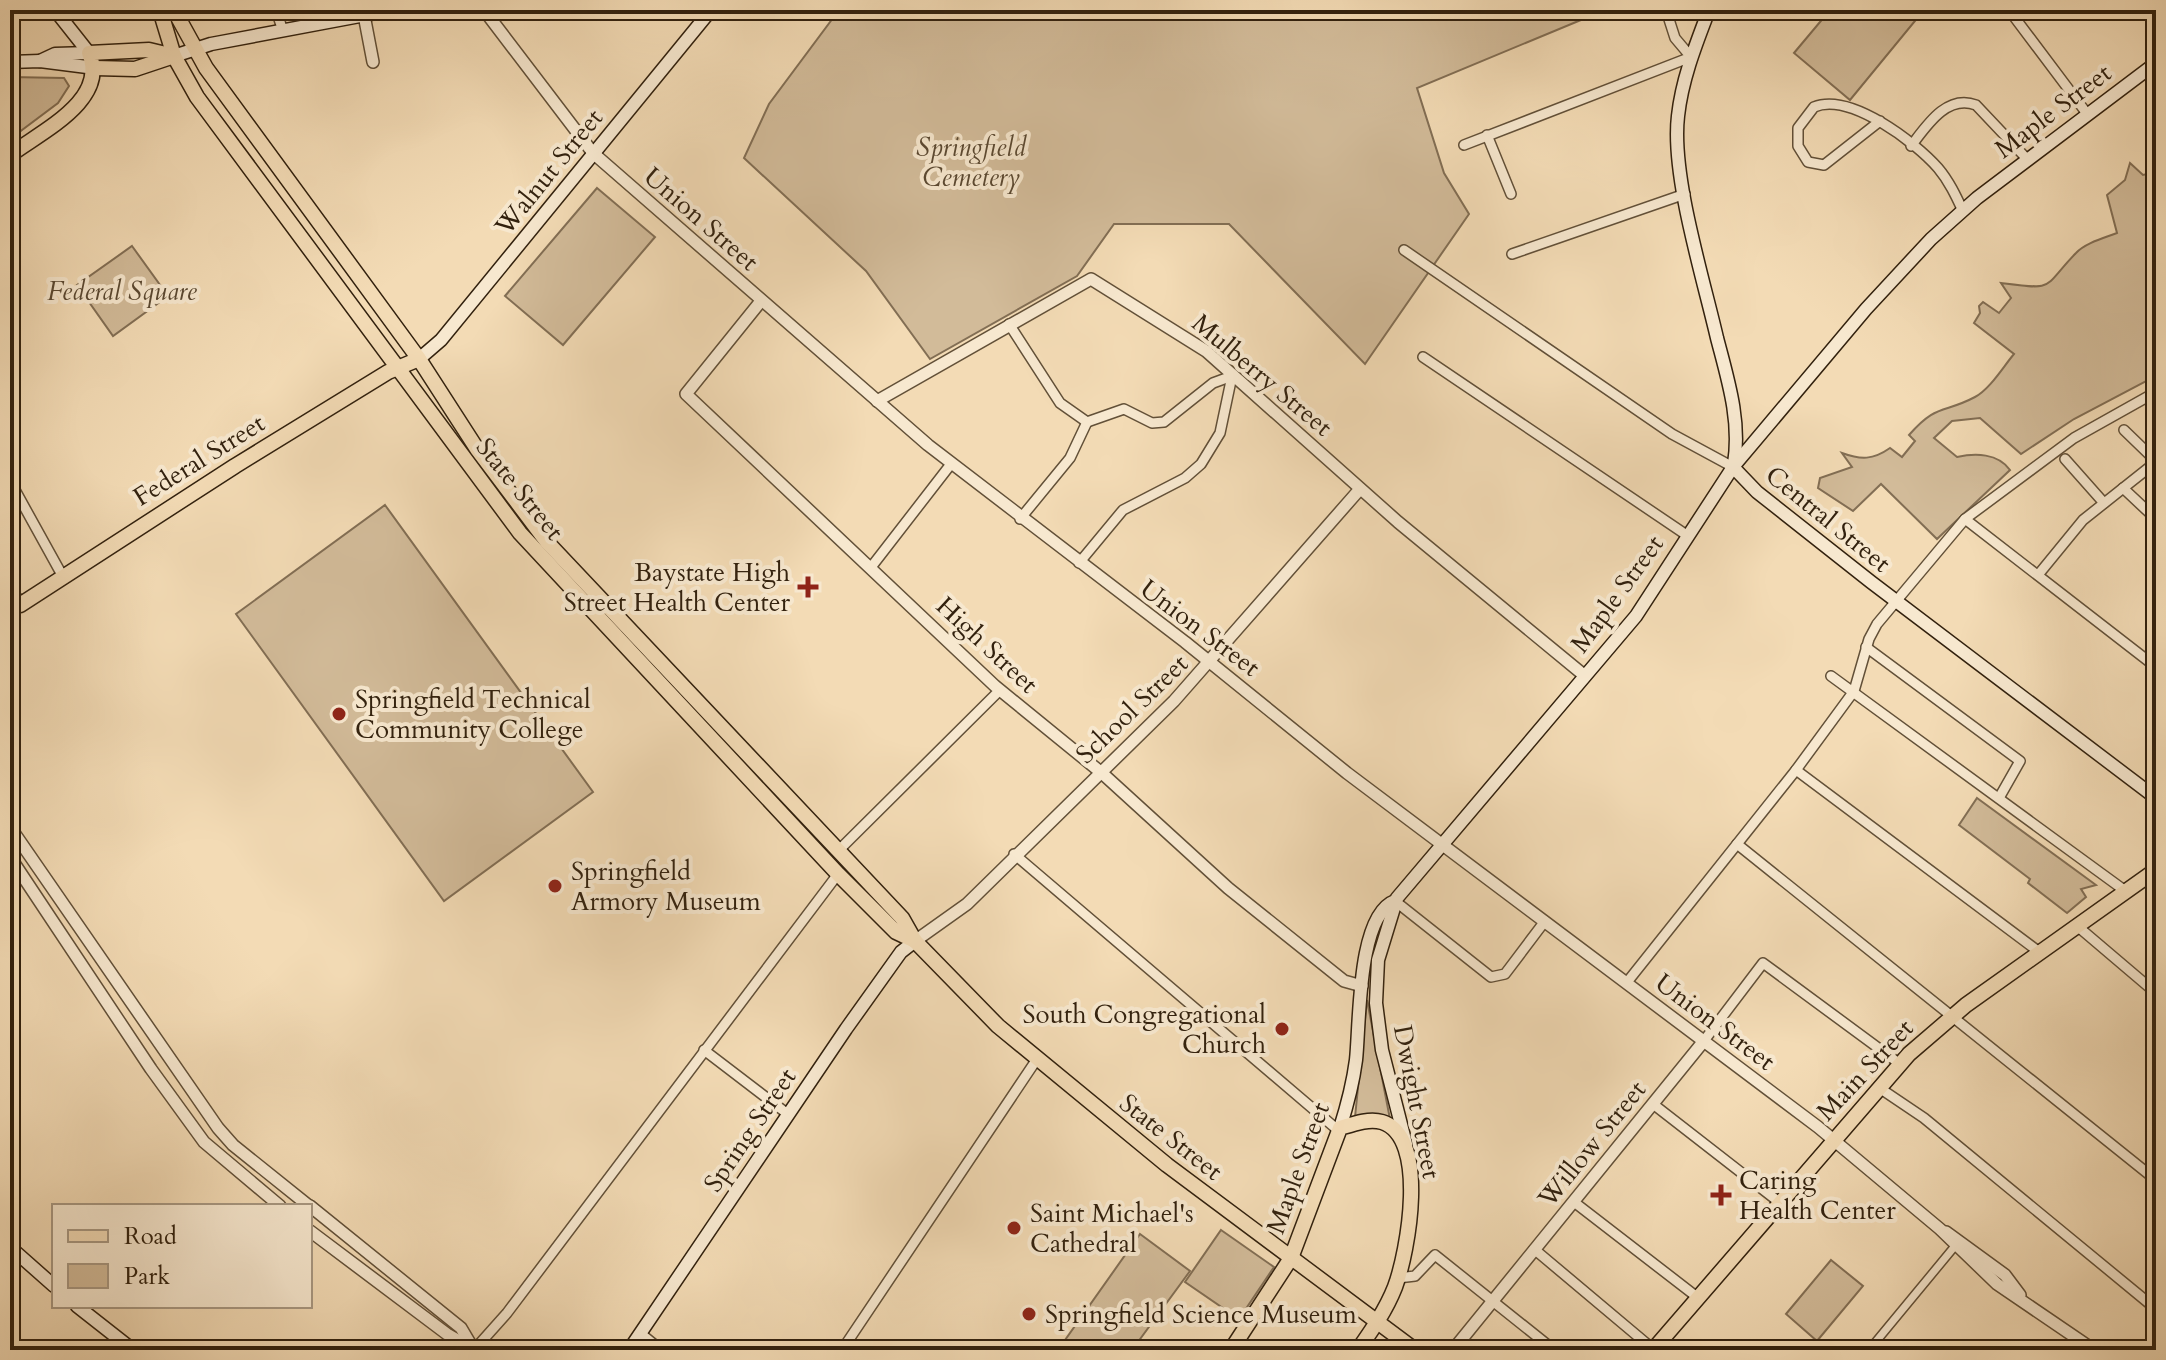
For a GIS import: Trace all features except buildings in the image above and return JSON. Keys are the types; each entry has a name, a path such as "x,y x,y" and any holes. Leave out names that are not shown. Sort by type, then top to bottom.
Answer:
{"main road":[{"path":"10,155 73,108 93,81 95,68 89,53 55,10"},
{"name":"State Street","path":"160,10 174,56 197,97 396,368 443,427 486,491 566,583 838,874 896,932 915,941"},
{"name":"State Street","path":"174,10 194,49 419,359 501,481 547,542 902,918 915,941 979,1009 1159,1159 1415,1350"},
{"path":"10,62 40,61 135,69 194,49 392,10"},
{"name":"Walnut Street","path":"419,359 441,340 711,10"},
{"name":"Central Street","path":"1709,10 1691,57 1677,134 1685,194 1733,406 1738,438 1733,467 1757,492 1895,600 2156,798"},
{"path":"40,61 55,54 149,50 174,56"},
{"name":"Maple Street","path":"1231,1350 1291,1258 1340,1129 1354,1074 1362,986 1373,926 1381,909 1395,901 1645,604 1733,467 1866,309 1963,211 2156,63"},
{"path":"291,224 309,209"},
{"name":"Federal Street","path":"13,603 396,368 419,359"},
{"path":"486,491 501,481"},
{"name":"Main Street","path":"1653,1350 1900,1064 1951,1017 2038,951 2156,870"},
{"name":"Dwight Street","path":"1358,1350 1378,1322 1398,1278 1410,1223 1406,1144 1382,1050 1376,1003 1378,960 1395,901"},
{"name":"Spring Street","path":"629,1350 874,989 901,952 915,941"},
{"path":"1340,1129 1379,1121 1391,1127 1406,1144"},
{"path":"10,1247 52,1284"},
{"path":"80,1308 133,1350"}],"street":[{"path":"276,10 283,31"},
{"name":"Union Street","path":"484,10 593,153 951,464 1347,773 1628,981 1832,1140 1940,1229 1997,1284 2094,1350"},
{"path":"1464,145 1691,57 1675,38 1666,10"},
{"path":"2009,10 2088,115"},
{"path":"364,15 373,62"},
{"path":"1911,146 1940,113 1955,102 1976,105 2028,160"},
{"path":"1880,121 1824,165 1808,162 1799,150 1800,123 1819,105 1842,105 1880,121 1911,146 1945,177 1963,211"},
{"path":"1487,135 1511,194"},
{"path":"1512,254 1685,194"},
{"path":"1404,250 1672,434 1733,467"},
{"name":"Mulberry Street","path":"877,401 1091,279 1190,339 1360,489 1585,676"},
{"name":"High Street","path":"761,301 686,394 872,566 1000,690 1100,772 1228,888 1344,981 1362,986"},
{"path":"1009,324 1060,403 1087,422"},
{"path":"1423,357 1688,536"},
{"path":"1020,519 1070,458 1087,422 1124,409 1152,423 1164,422 1213,383 1232,376"},
{"path":"1079,563 1123,510 1185,478 1201,464 1220,433 1232,376"},
{"path":"1628,981 1796,770 1854,691 1866,647 1895,600 1965,519 2074,438 2156,392"},
{"path":"2038,575 2083,520 2156,462 2124,430"},
{"path":"2065,459 2104,503"},
{"path":"872,566 951,464"},
{"path":"10,481 62,575"},
{"path":"2123,488 2156,519"},
{"name":"School Street","path":"915,941 967,904 1014,854 1210,664 1360,489"},
{"path":"1965,519 2156,667"},
{"path":"1866,647 2020,761 1999,798"},
{"path":"1831,676 2124,890"},
{"path":"838,851 1000,690"},
{"path":"1796,770 2038,951"},
{"path":"10,827 218,1128 254,1162 307,1204"},
{"path":"1737,844 2156,1180"},
{"path":"1014,854 1340,1129"},
{"path":"10,857 151,1069 207,1146 278,1204"},
{"path":"474,1350 507,1313 838,874"},
{"path":"1395,901 1491,977 1505,974 1545,921"},
{"path":"2076,925 2156,993"},
{"name":"Willow Street","path":"1453,1350 1651,1107 1763,963 1900,1064"},
{"path":"704,1050 789,1115"},
{"path":"842,1350 1037,1059"},
{"path":"1878,1087 1924,1118 2156,1309"},
{"path":"1651,1107 1779,1202"},
{"path":"243,1176 254,1162"},
{"path":"1574,1202 1697,1297"},
{"path":"312,1208 461,1328 474,1350"},
{"name":"Union Street","path":"1940,1229 1960,1239 2005,1275 2023,1299"},
{"path":"312,1233 474,1350"},
{"path":"1869,1350 1955,1246"},
{"path":"1534,1249 1653,1350"},
{"path":"1398,1278 1415,1276 1435,1255 1554,1350"},
{"path":"377,1282 387,1268"},
{"path":"640,1333 661,1350"}],"green space":[{"name":"Springfield Cemetery","path":"839,10 1605,10 1417,88 1444,173 1469,214 1365,364 1229,224 1114,224 1077,276 930,359 866,271 744,158 769,104"},
{"path":"1830,10 1924,10 1850,100 1794,53"},
{"path":"10,77 64,78 69,86 58,103 10,139"},
{"path":"2130,163 2143,175 2156,172 2156,376 2074,419 2021,454 1980,418 1952,421 1934,438 1957,457 1993,457 2010,470 1937,539 1881,484 1853,511 1818,488 1820,478 1852,467 1842,453 1867,458 1890,448 1902,457 1915,441 1909,435 1927,418 1986,389 2014,354 1974,323 1980,313 1979,306 1983,302 1999,313 2011,298 2001,283 2046,284 2080,249 2117,233 2107,195 2125,180"},
{"path":"597,188 655,237 563,345 505,296"},
{"name":"Federal Square","path":"132,246 168,296 113,336 77,285"},
{"path":"385,505 593,792 444,901 236,614"},
{"path":"1977,798 2096,885 2081,889 2086,897 2067,913 2028,883 2030,879 1959,825"},
{"path":"1367,1000 1390,1119 1355,1117"},
{"path":"1221,1230 1274,1267 1239,1319 1185,1282"},
{"path":"1140,1234 1190,1271 1132,1350 1058,1350"},
{"path":"1831,1260 1863,1286 1817,1341 1786,1314"}],"place":[{"name":"Baystate High Street Health Center","path":"808,587"},
{"name":"Springfield Technical Community College","path":"339,714"},
{"name":"Springfield Armory Museum","path":"555,886"},
{"name":"South Congregational Church","path":"1282,1029"},
{"name":"Caring Health Center","path":"1721,1195"},
{"name":"Saint Michael's Cathedral","path":"1014,1228"},
{"name":"Springfield Science Museum","path":"1029,1314"}]}
